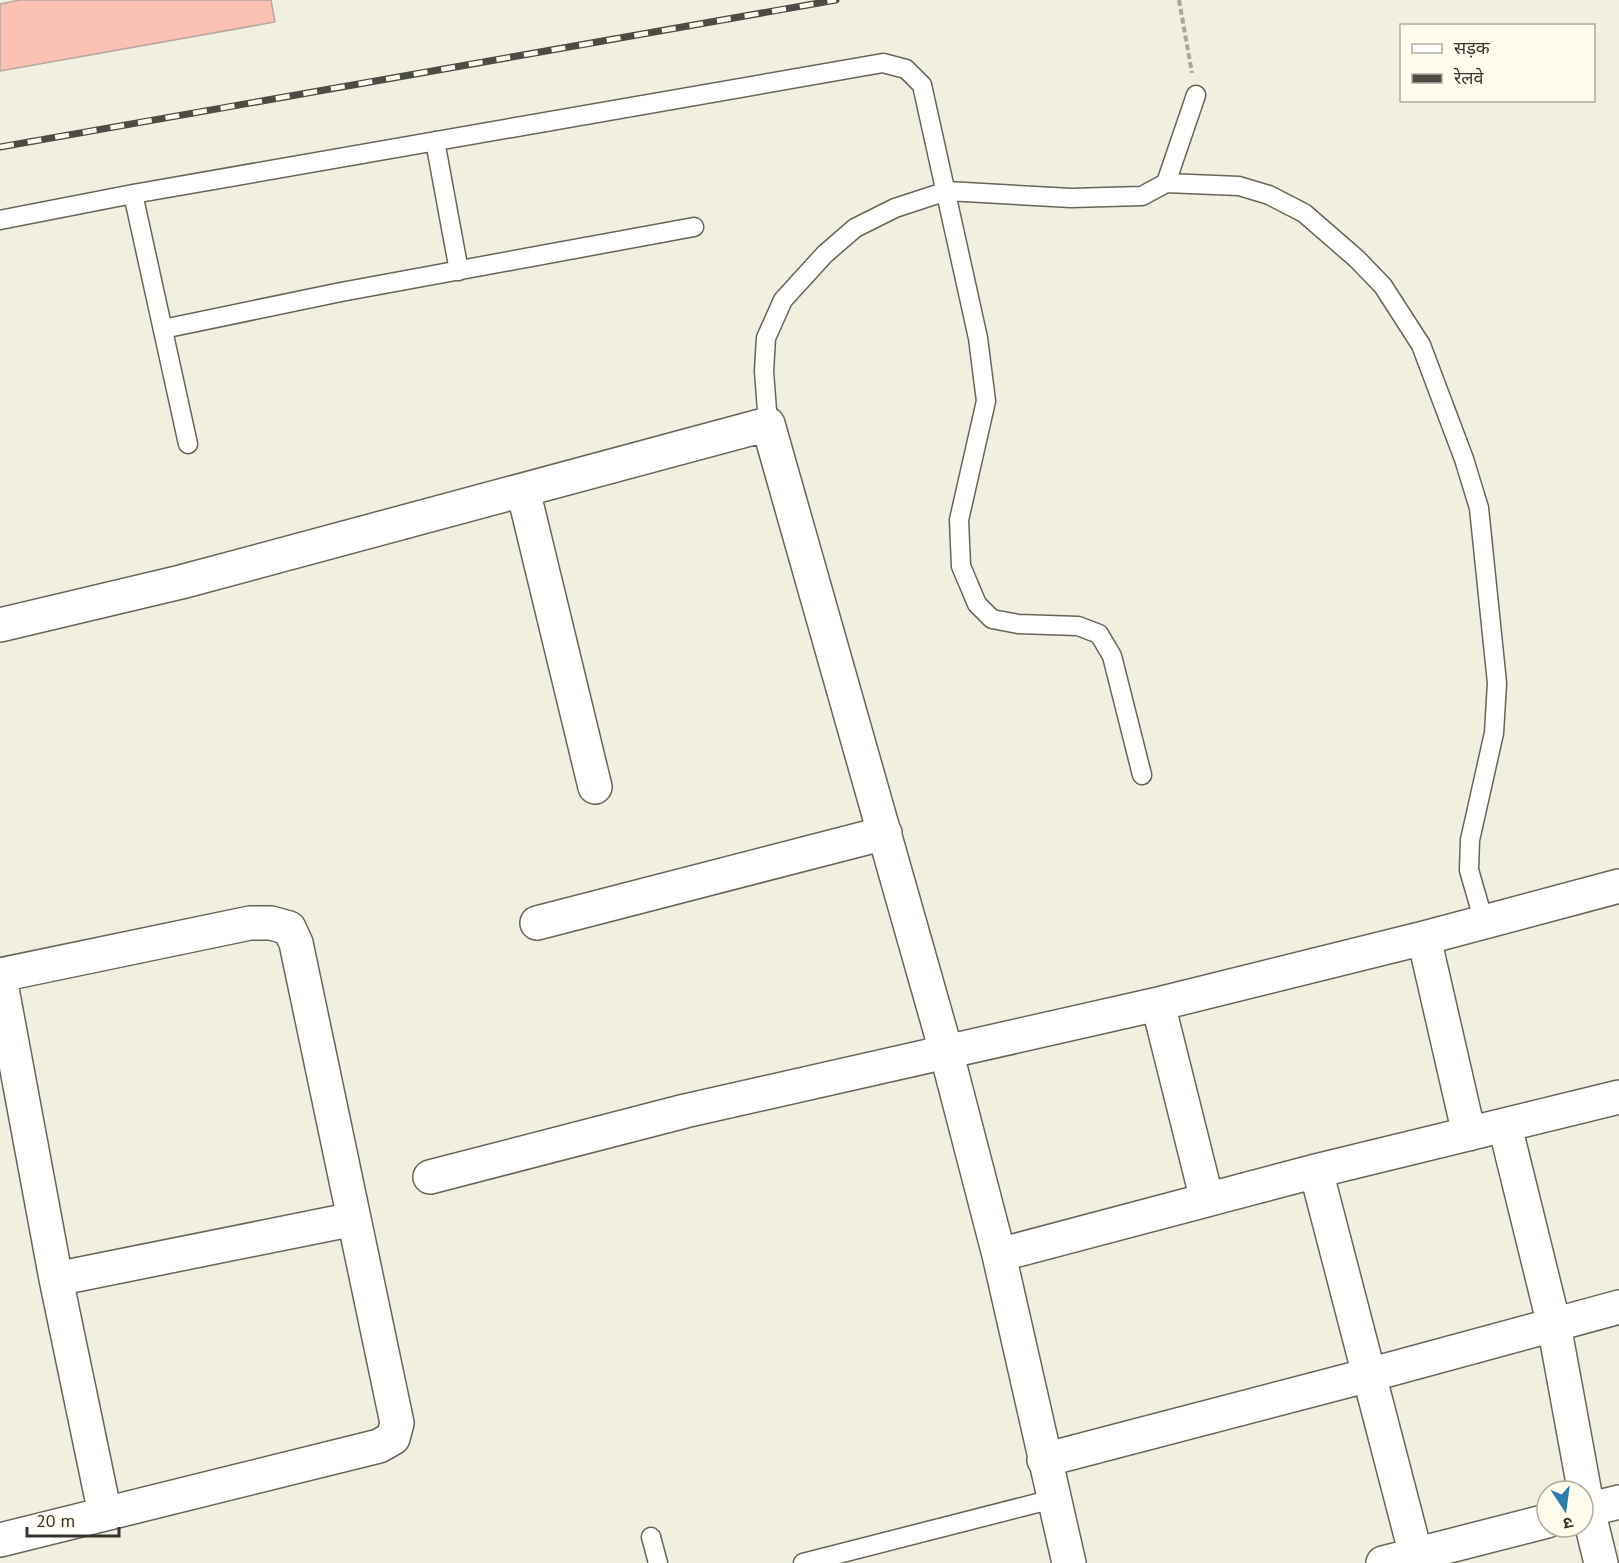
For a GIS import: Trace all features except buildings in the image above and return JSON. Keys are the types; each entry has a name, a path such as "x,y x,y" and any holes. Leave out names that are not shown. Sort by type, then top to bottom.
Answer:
{"street":[{"path":"0,625 181,582 768,424 946,1051 999,1256 1069,1563"},
{"path":"523,490 595,788"},
{"path":"537,922 885,833"},
{"path":"430,1177 685,1111 1158,1004 1424,938 1619,886"},
{"path":"0,1540 105,1514 379,1446 393,1438 397,1423 394,1404 296,943 289,928 271,923 250,923 0,977 56,1279 105,1514"},
{"path":"1424,938 1468,1134"},
{"path":"1158,1004 1207,1200"},
{"path":"999,1256 1316,1171 1619,1097"},
{"path":"1505,1126 1597,1508 1601,1563"},
{"path":"1316,1171 1417,1559"},
{"path":"56,1279 354,1220"},
{"path":"1044,1460 1619,1307"},
{"path":"1383,1563 1417,1559 1535,1525"}],"lane":[{"path":"0,220 133,194 883,63 906,69 922,85 978,338 986,400 959,520 961,566 977,604 992,619 1018,624 1078,626 1099,634 1112,656 1142,775"},
{"path":"1166,183 1196,94"},
{"path":"435,141 459,270"},
{"path":"768,424 764,371 766,338 783,300 825,254 855,228 896,208 947,191 1071,198 1142,196 1166,183 1239,186 1269,195 1304,213 1357,259 1383,286 1420,345 1464,459 1479,508 1497,683 1494,733 1470,840 1469,870 1484,922"},
{"path":"133,194 188,444"},
{"path":"163,329 341,292 694,227"},
{"path":"803,1563 1053,1499"},
{"path":"651,1537 658,1563"}],"path":[{"path":"1179,0 1196,94"}],"railway":[{"path":"0,147 836,0"}]}
